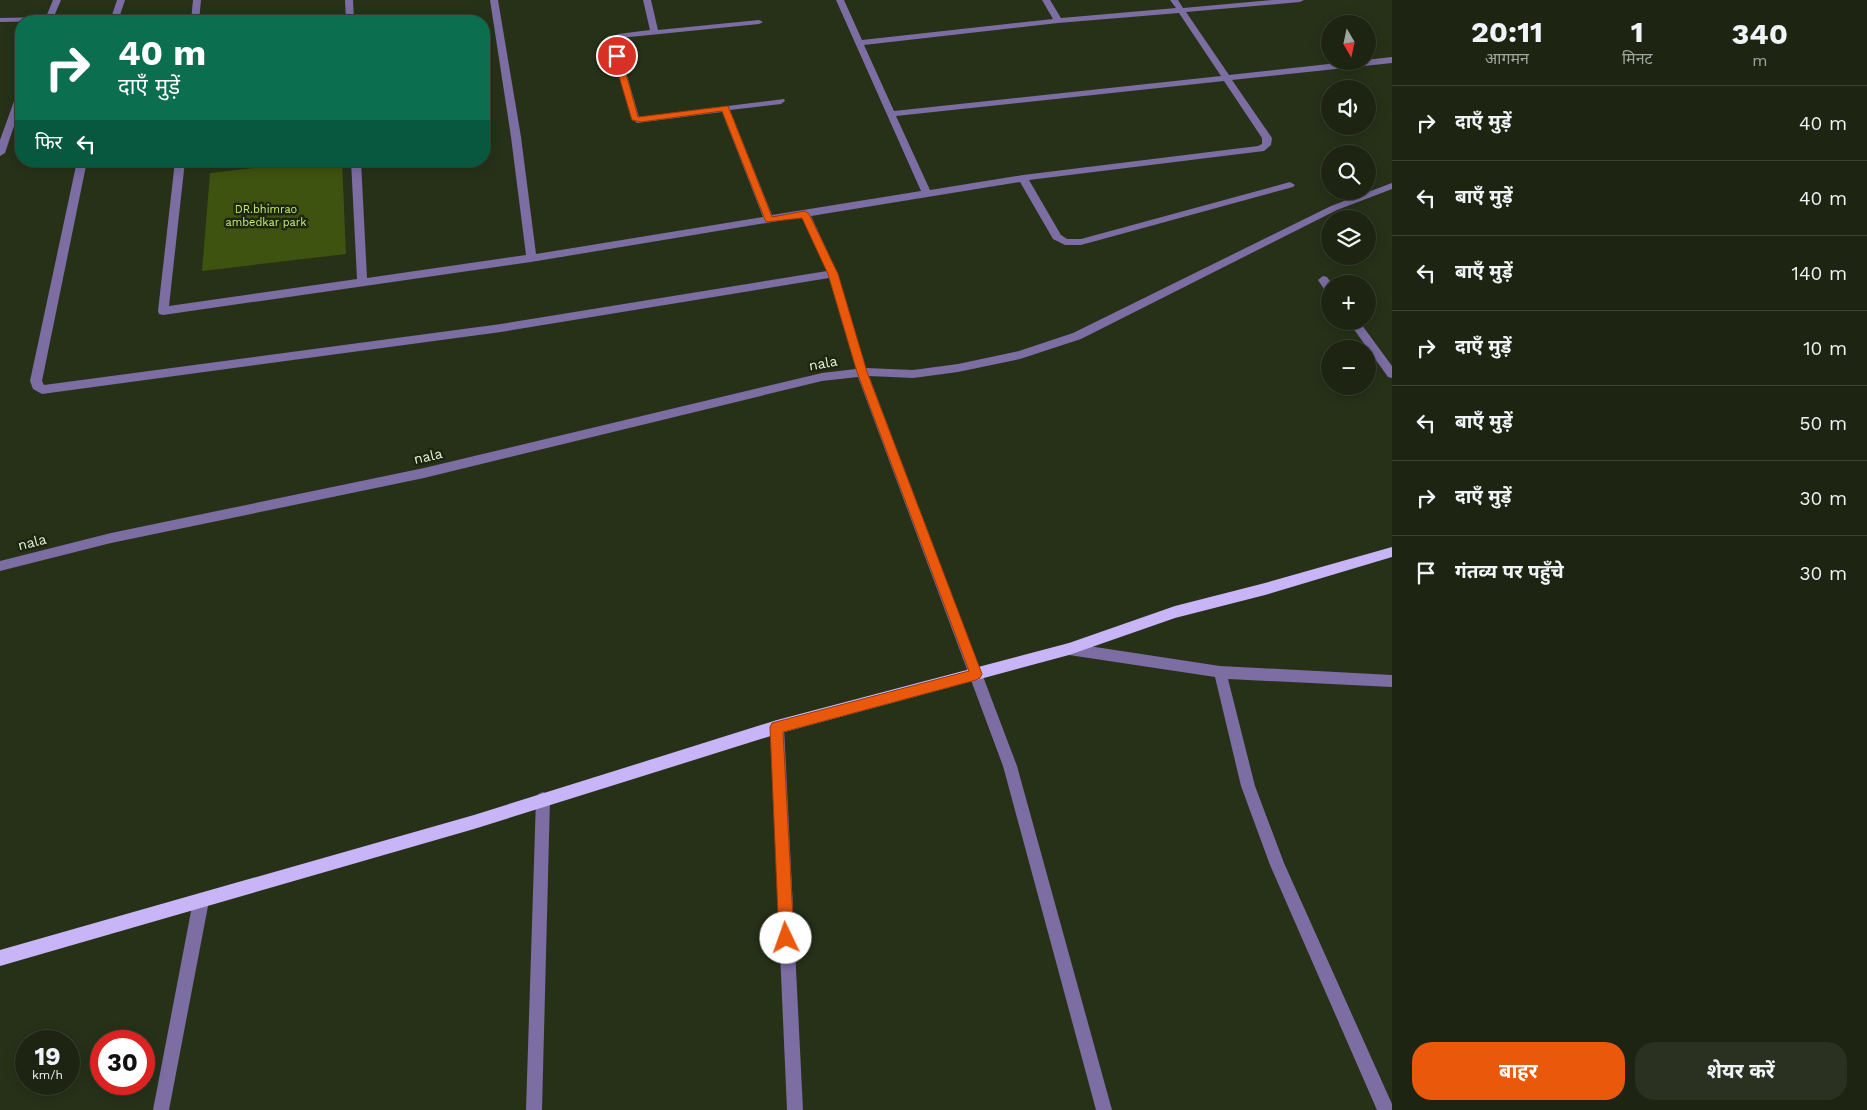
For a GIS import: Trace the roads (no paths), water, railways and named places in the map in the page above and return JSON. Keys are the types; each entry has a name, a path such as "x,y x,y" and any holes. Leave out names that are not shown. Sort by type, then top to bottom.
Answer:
{"main road":[{"path":"0,958 474,822 776,727 1069,649 1175,612 1265,589 1392,552"}],"street":[{"path":"50,15 57,0"},
{"path":"116,15 121,0"},
{"path":"196,15 197,0"},
{"path":"349,0 350,15"},
{"path":"494,0 516,137 531,258"},
{"path":"647,0 655,33"},
{"path":"840,0 926,192"},
{"path":"1046,0 1058,22"},
{"path":"179,167 164,311 531,258 805,214 926,192 1023,178 1261,149 1266,145 1267,138 1174,0"},
{"path":"858,43 1181,10 1300,0"},
{"path":"0,20 15,20"},
{"path":"760,22 618,36 613,40 635,118 641,120 781,101"},
{"path":"890,114 1225,76 1392,60"},
{"path":"725,108 769,220"},
{"path":"0,153 15,110"},
{"path":"0,116 13,115"},
{"path":"81,167 36,381 37,386 42,390 501,328 833,274"},
{"path":"356,167 362,282"},
{"path":"1023,178 1057,237 1065,242 1090,240 1290,185"},
{"name":"nala","path":"0,566 121,536 424,473 822,377 862,372 913,374 958,368 1020,355 1077,336 1334,208 1392,186"},
{"path":"805,214 833,274 862,372 1010,766 1104,1110"},
{"path":"1360,330 1392,374"},
{"path":"1069,649 1220,672 1392,681"},
{"path":"1220,672 1248,786 1274,856 1386,1110"},
{"path":"776,727 795,1110"},
{"path":"534,1110 543,800"},
{"path":"161,1110 201,901"}],"park label":[{"name":"DR.bhimrao ambedkar park","path":"266,215"}]}
